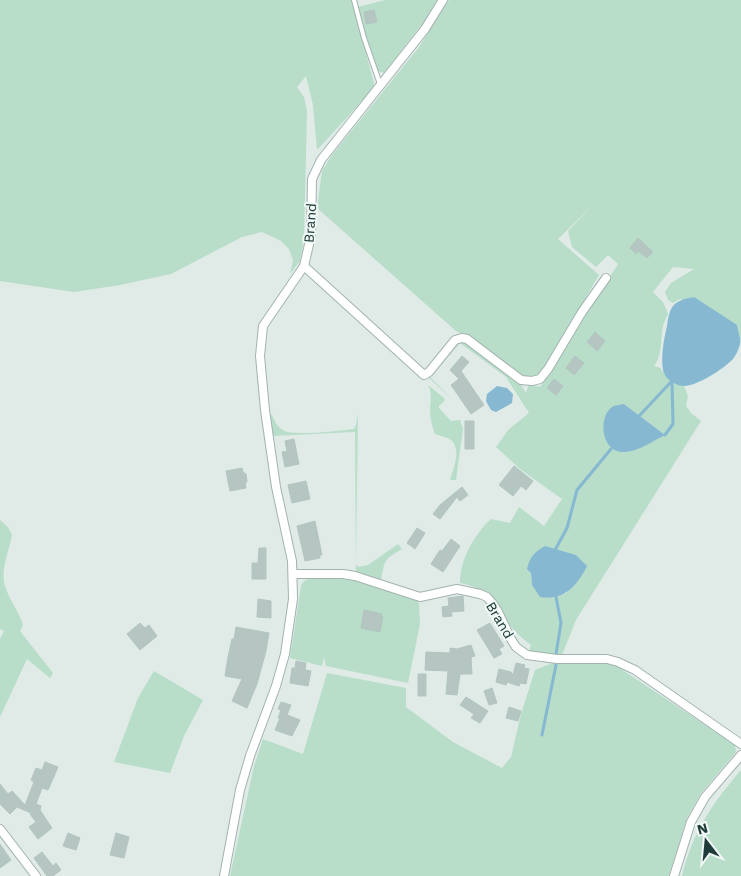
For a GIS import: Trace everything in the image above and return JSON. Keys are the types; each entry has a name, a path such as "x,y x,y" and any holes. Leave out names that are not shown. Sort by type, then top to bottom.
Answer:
{"street":[{"path":"381,86 425,29 443,0"},
{"name":"Brand","path":"224,876 240,790 250,756 276,686 285,654 293,599 294,574 269,440 260,356 263,326 304,266 310,236 312,179 321,160 381,86"},
{"path":"304,266 424,375 429,372 455,340 462,338 466,339 521,380 527,381 540,379 606,278"},
{"name":"Brand","path":"294,574 343,574 355,576 420,597 457,589 480,594 487,597 492,603 516,647 526,655 557,659 606,659 618,662 635,670 741,744"},
{"path":"674,876 691,822 705,797 741,754"},
{"path":"0,829 36,876"}],"lane":[{"path":"354,0 364,38 381,86"}],"green space":[{"path":"0,0 352,0 375,87 317,150 313,105 306,76 297,87 304,97 307,111 304,239 300,261 290,274 293,260 289,249 281,241 262,232 242,237 171,274 120,285 74,292 0,281"},
{"path":"385,0 437,0 426,19 384,73 377,71 365,39 358,7"},
{"path":"449,0 741,0 741,343 737,325 680,299 673,303 668,300 665,292 671,283 694,269 673,267 653,292 663,302 668,314 663,326 659,357 654,366 660,368 672,382 684,386 688,396 686,406 701,421 576,620 562,655 555,656 529,652 531,645 511,627 492,597 477,588 460,583 465,556 479,532 491,519 510,523 519,507 544,526 562,499 520,469 496,447 509,429 529,413 506,377 460,343 430,377 453,400 429,378 455,344 463,341 520,383 526,393 529,384 540,387 618,264 608,255 596,267 572,247 568,231 592,206 558,239 599,275 539,377 527,380 518,377 470,338 456,331 317,208 322,171 332,155 419,47","holes":["624,404 665,435 604,418","545,546 555,550 567,593 556,597 546,598 532,585 531,573"]},
{"path":"428,385 445,400 439,408 451,421 460,420 463,429 456,480 450,480 456,460 456,449 451,440 435,434 430,416 431,395"},
{"path":"358,413 356,564 358,567 368,565 398,544 402,549 388,558 384,564 382,581 356,573 355,432 271,436 268,416 272,415 274,421 287,432 310,433 354,429"},
{"path":"0,520 8,527 12,535 4,567 4,580 7,591 23,625 20,631 53,673 50,678 27,659 0,717 0,639 4,631 0,629"},
{"path":"311,578 360,580 416,600 419,603 420,624 408,683 326,666 324,657 322,666 290,658 301,586 304,581"},
{"path":"560,660 583,663 601,662 618,667 735,745 736,752 701,793 687,818 669,876 230,876 254,766 263,739 303,754 327,673 406,688 406,707 453,742 502,768 511,757 521,714 535,670"},
{"path":"154,671 203,700 184,736 170,773 114,762 138,698"},
{"path":"741,770 741,876 682,876 692,845 705,819"}],"water":[{"path":"694,297 737,325 740,344 734,358 722,368 696,383 682,386 671,381 663,371 663,344 671,309 677,302"},
{"path":"497,386 507,388 513,394 512,403 496,412 491,410 486,401 487,394"},
{"path":"624,404 665,435 633,451 622,452 615,450 606,440 603,425 612,407"},
{"path":"545,546 576,555 587,566 574,586 556,597 540,597 532,585 531,573 527,569 533,555"}],"building":[{"path":"374,10 377,22 366,24 364,12"},
{"path":"638,238 653,252 647,258 638,251 636,254 630,248"},
{"path":"595,332 605,341 597,351 587,342"},
{"path":"462,356 469,362 461,371 484,405 471,414 451,385 459,379 450,370"},
{"path":"575,356 584,363 574,375 566,368"},
{"path":"554,379 563,386 556,395 547,388"},
{"path":"465,421 474,421 474,449 465,449"},
{"path":"294,439 299,464 285,467 282,452 287,451 285,441"},
{"path":"514,466 533,481 526,490 521,486 513,496 499,485"},
{"path":"242,468 246,474 246,488 230,491 226,471"},
{"path":"306,481 310,499 292,503 288,485"},
{"path":"462,487 468,495 460,501 457,497 440,519 433,514 440,505"},
{"path":"315,521 322,555 320,555 320,558 305,561 297,526"},
{"path":"417,528 425,533 415,549 407,543"},
{"path":"451,539 460,546 443,572 431,564 440,550 442,551"},
{"path":"259,548 266,548 266,579 252,579 252,563 258,563"},
{"path":"463,596 464,611 451,612 452,616 443,617 442,607 449,606 448,598"},
{"path":"258,599 271,601 271,618 257,617"},
{"path":"364,610 382,614 380,632 361,628"},
{"path":"140,623 145,628 149,625 157,636 140,650 127,634"},
{"path":"490,623 504,646 499,649 502,654 494,658 477,630"},
{"path":"236,627 269,633 257,684 247,708 232,701 242,679 225,676"},
{"path":"471,645 475,656 471,657 472,674 460,674 457,695 446,694 448,671 425,670 426,652 450,653 450,648 457,649"},
{"path":"296,661 306,663 305,670 311,671 308,686 290,683 292,668 295,668"},
{"path":"516,663 525,665 524,668 529,669 526,684 520,683 519,686 507,682 506,685 496,682 499,669 511,672 513,675"},
{"path":"418,674 426,674 426,696 418,696"},
{"path":"492,688 497,703 489,705 484,691"},
{"path":"466,697 488,711 480,723 471,718 474,714 460,705"},
{"path":"281,702 291,705 287,715 300,720 292,736 275,730 280,718 278,718 281,710 278,709"},
{"path":"509,707 521,711 518,721 506,718"},
{"path":"45,762 58,767 48,790 42,788 36,804 41,806 40,810 52,828 38,839 29,827 36,822 31,813 17,807 10,814 0,804 0,784 8,794 12,791 25,805 34,782 31,780 36,768 42,770"},
{"path":"68,833 80,838 76,850 63,846"},
{"path":"116,833 129,837 124,858 110,855"},
{"path":"0,844 11,860 0,868"},
{"path":"42,852 53,866 56,863 61,870 53,876 47,876 34,858"}],"waterway":[{"path":"639,416 671,382"},
{"path":"665,435 673,424 672,382"},
{"path":"555,550 567,528 577,490 611,449"},
{"path":"556,597 561,623 556,654"},
{"path":"542,735 556,665"}]}
